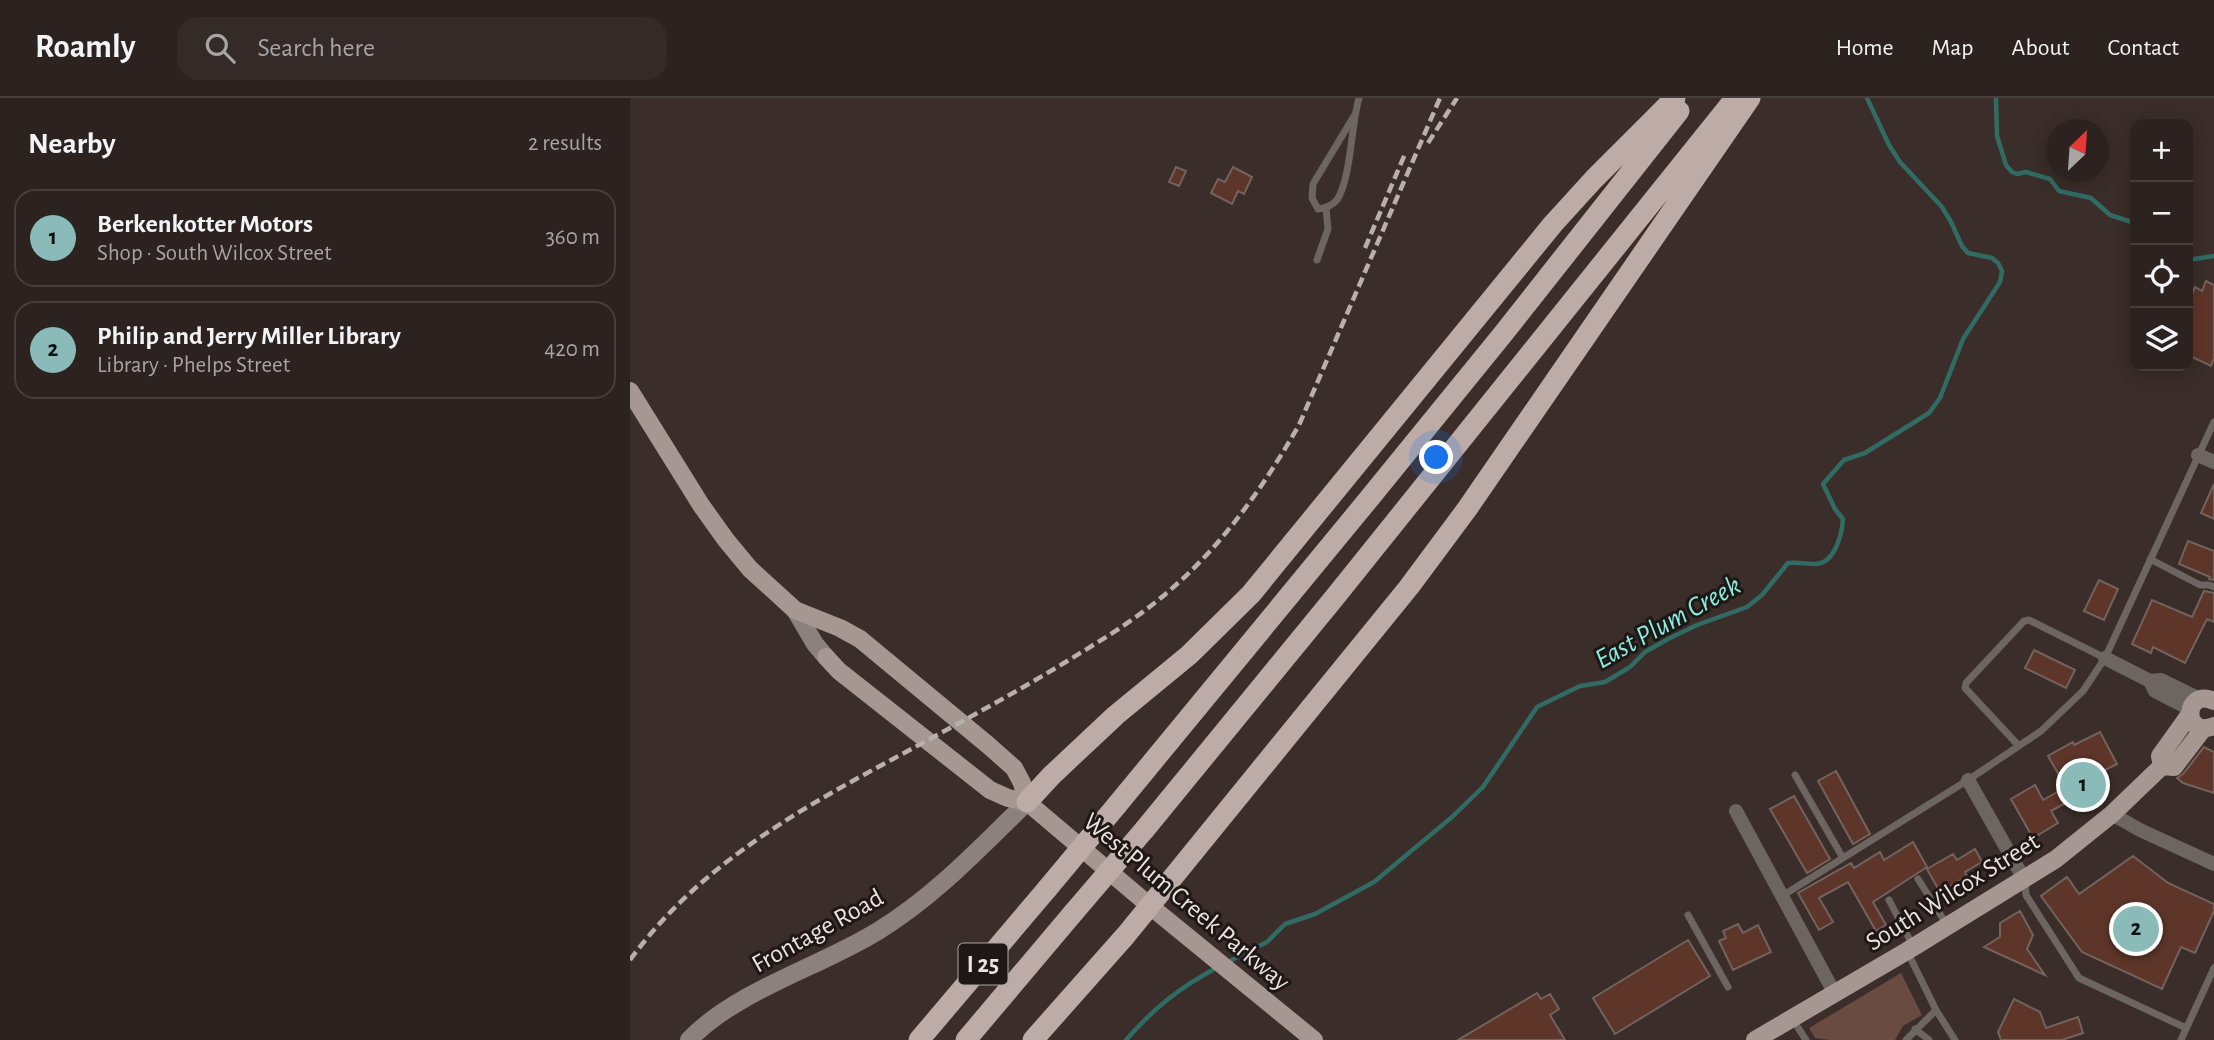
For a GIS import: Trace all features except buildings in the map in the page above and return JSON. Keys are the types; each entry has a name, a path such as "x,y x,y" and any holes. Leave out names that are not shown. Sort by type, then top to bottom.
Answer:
{"highway":[{"path":"1027,802 1066,762 1189,655 1251,594 1553,225 1594,179 1675,98"},
{"name":"I 25","path":"919,1040 1368,500 1689,98"},
{"name":"I 25","path":"966,1040 1335,597 1735,98"},
{"path":"1033,1040 1150,906 1426,565 1750,98"}],"main road":[{"name":"West Plum Creek Parkway","path":"630,391 726,540 750,569 795,610 825,657 860,688 990,790 1027,802 1310,1037"},
{"name":"West Plum Creek Parkway","path":"795,610 840,628 871,648 1014,768 1022,783 1027,802"},
{"name":"South Wilcox Street","path":"2162,765 2161,756 2214,682"},
{"path":"2200,704 2193,724 2208,727"},
{"name":"South Wilcox Street","path":"2162,765 2174,767 2208,727"},
{"name":"South Wilcox Street","path":"1755,1040 2056,859 2112,814 2162,765"},
{"name":"Frontage Road","path":"689,1040 715,1017 740,1002 853,946 897,918 952,873 1027,802"}],"street":[{"path":"2198,455 2214,463"},
{"path":"2105,658 2150,681 2161,680 2200,704"},
{"path":"1968,780 2024,879"},
{"path":"1736,811 1835,994"},
{"path":"2112,814 2214,864"}],"lane":[{"path":"1354,116 1313,184 1312,198 1318,209 1326,208 1337,200 1346,177 1359,98"},
{"path":"1317,260 1328,229 1326,208"},
{"path":"1782,896 2019,746 2041,731 2084,691 2105,658 2214,422"},
{"path":"2150,559 2200,584 2214,587"},
{"path":"2019,746 1965,688 1966,682 2024,621 2029,620 2105,658"},
{"path":"1795,775 1843,858"},
{"path":"1918,879 1947,926"},
{"path":"2024,879 2026,895 2079,978 2186,1028"},
{"path":"1889,900 1936,1010 1955,1040"},
{"path":"1688,915 1728,987"},
{"path":"2181,1040 2214,968"},
{"path":"1906,1040 1936,1010"},
{"path":"1793,1018 1806,1040"},
{"path":"1915,1029 1929,1040"}],"shaded area":[{"path":"1901,973 1922,1015 1903,1026 1895,1040 1815,1038 1809,1028"}],"waterway":[{"name":"East Plum Creek","path":"1226,963 1267,942 1285,924 1315,914 1374,882 1452,817 1483,787 1537,707 1580,686 1605,682 1630,667 1645,652 1668,639 1747,607 1762,595 1788,563 1816,564 1828,559 1833,553 1843,519 1823,484 1844,460 1865,453 1929,413 1940,398 1963,339 2000,282 2002,271 1992,258 1968,253 1962,246 1942,207 1900,162 1889,145 1867,98"},
{"path":"1996,98 1997,136 2006,165 2012,172 2026,172 2050,179 2059,191 2091,198 2110,215 2130,221"},
{"path":"2193,259 2214,256"},
{"name":"East Plum Creek","path":"1126,1040 1168,999 1218,967"}],"railway":[{"path":"630,960 656,927 685,897 749,845 856,779 1043,676 1105,638 1157,601 1207,554 1257,492 1299,425 1440,98"},
{"path":"1428,143 1457,98"},
{"path":"1365,248 1405,154"}],"place":[{"name":"Berkenkotter Motors","path":"2083,785"},
{"name":"Philip and Jerry Miller Library","path":"2136,929"}]}
